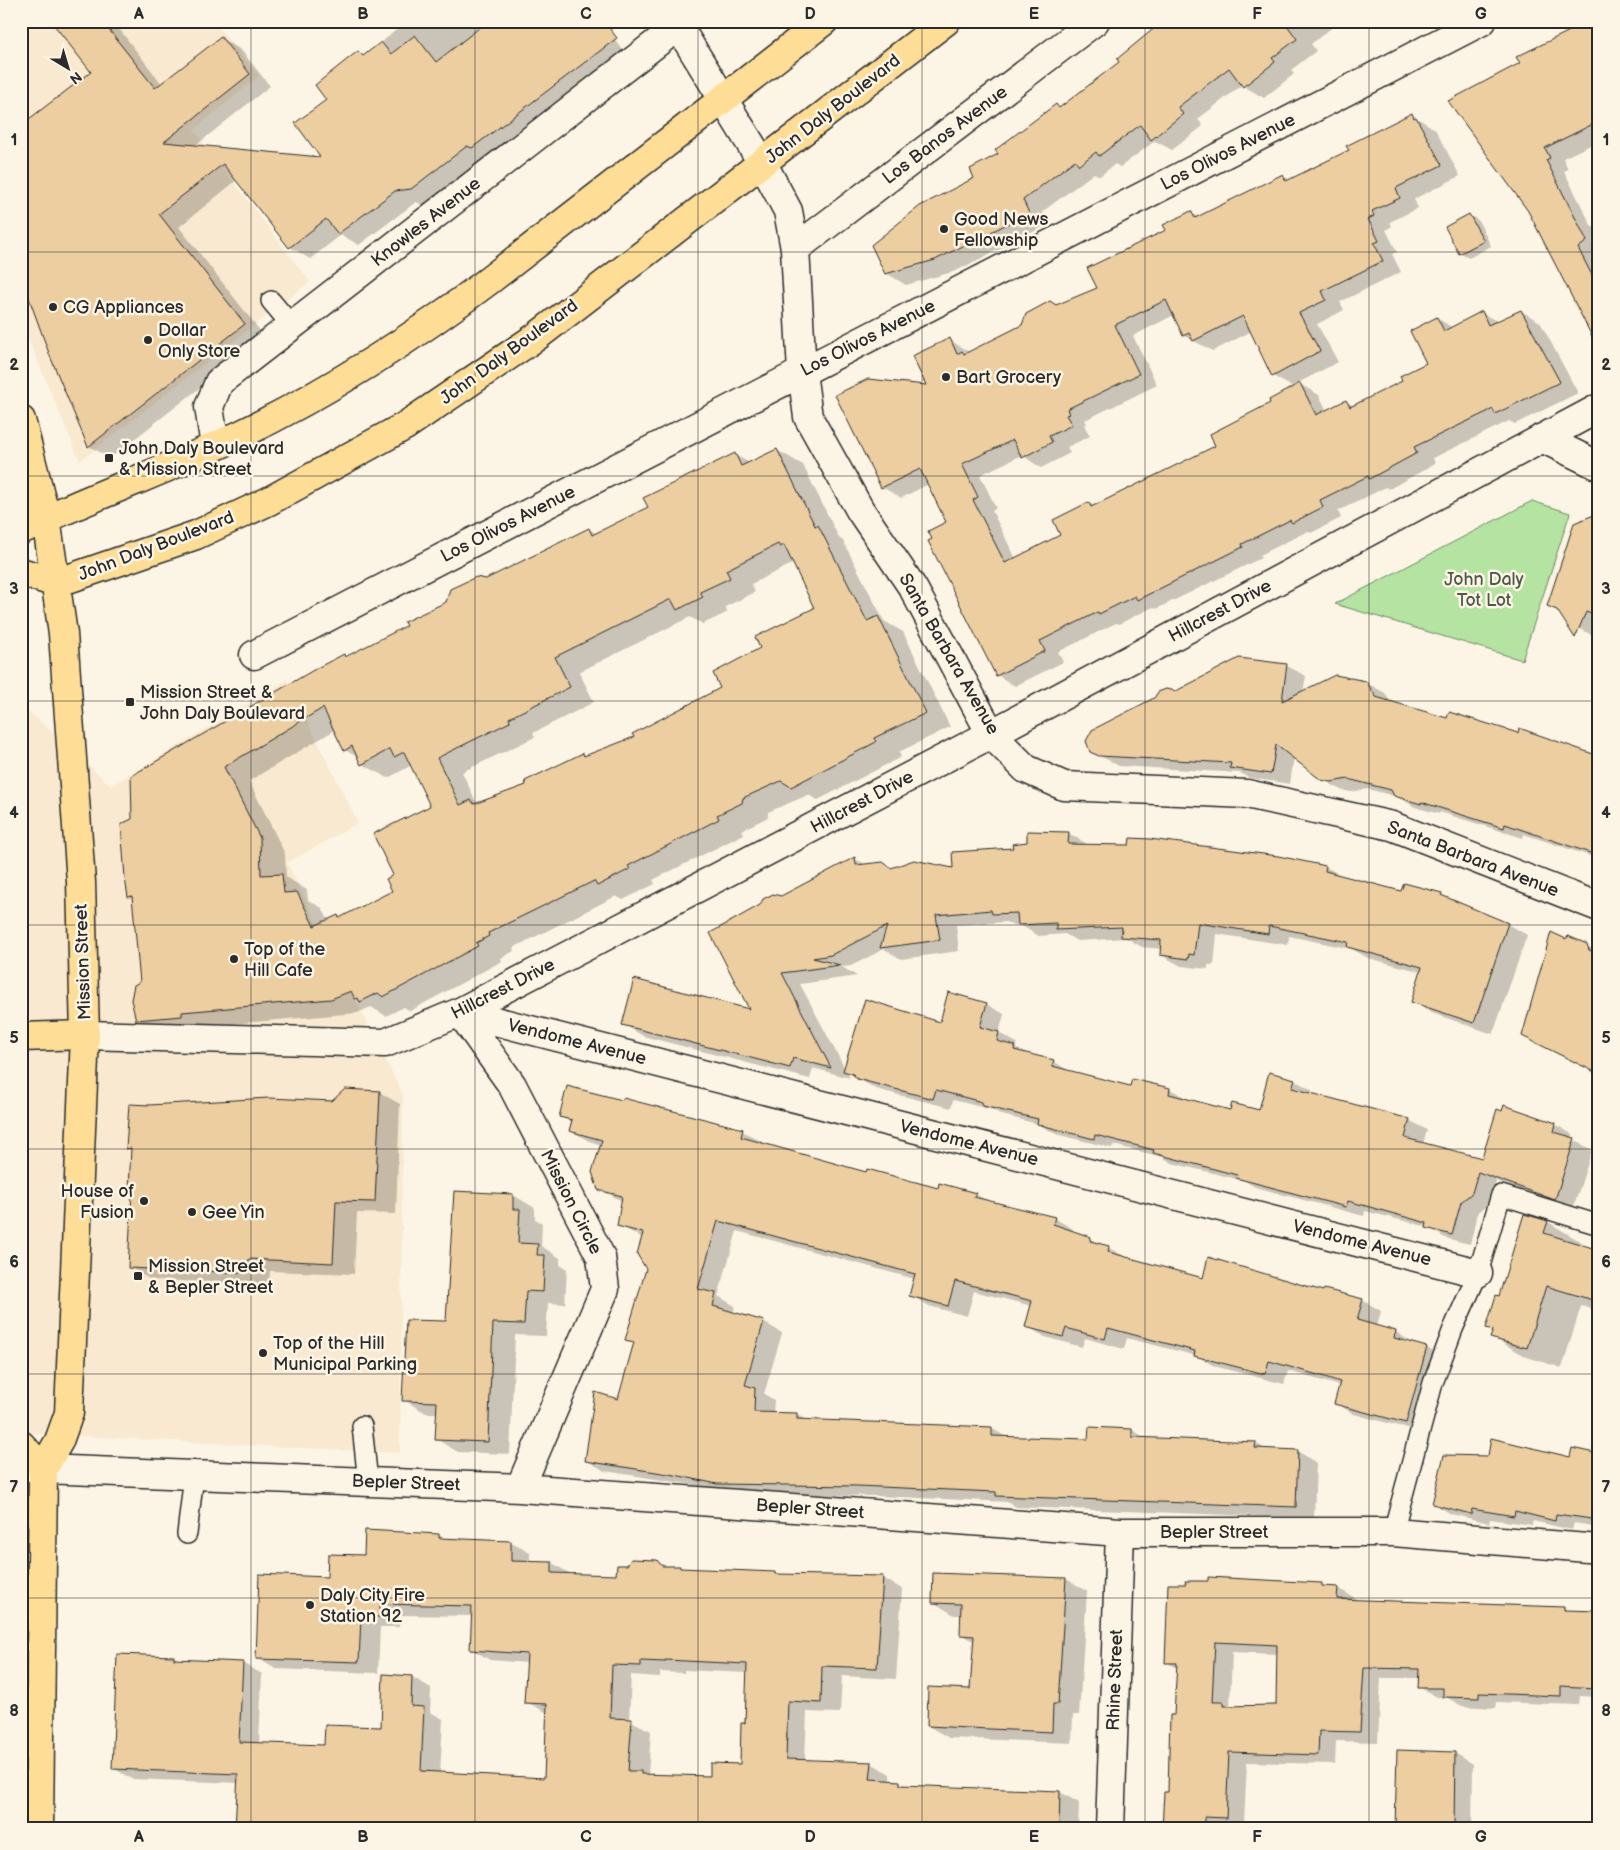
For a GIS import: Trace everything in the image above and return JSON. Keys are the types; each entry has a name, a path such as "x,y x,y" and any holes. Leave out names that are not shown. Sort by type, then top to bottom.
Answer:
{"main road":[{"path":"21,530 215,446 305,401 368,366 435,321 824,21"},
{"name":"John Daly Boulevard","path":"21,572 56,583 204,531 277,497 404,426 536,336 763,164 946,21"},
{"name":"Mission Street","path":"21,420 46,518 56,583 69,706 81,882 85,1035 69,1413 59,1441 32,1468"},
{"path":"21,1036 85,1035"},
{"path":"21,1445 32,1468 31,1743 40,1829"}],"street":[{"name":"Los Banos Avenue","path":"795,249 1095,21"},
{"name":"Los Olivos Avenue","path":"254,655 1482,21"},
{"name":"Santa Barbara Avenue","path":"680,23 763,164 788,211 795,249 802,372 808,417 860,510 913,588 991,734 1026,769 1064,786 1247,794 1392,826 1599,907"},
{"name":"Knowles Avenue","path":"215,446 209,407 219,382 680,23"},
{"name":"Hillcrest Drive","path":"85,1035 385,1043 460,1012 991,734 1599,408"},
{"path":"1542,438 1599,466"},
{"name":"Vendome Avenue","path":"460,1012 1478,1272"},
{"name":"Mission Circle","path":"460,1012 512,1085 601,1258 602,1265 604,1288 520,1488"},
{"name":"Bepler Street","path":"32,1468 520,1488 1120,1532 1393,1532 1599,1549"},
{"name":"Rhine Street","path":"1110,1829 1120,1532"}],"lane":[{"path":"271,301 292,326"},
{"path":"1393,1532 1433,1383 1453,1329 1478,1272 1501,1195 1599,1225"},
{"path":"362,1426 368,1482"},
{"path":"187,1534 194,1475"}],"shaded area":[{"path":"21,21 213,21 259,76 194,130 310,282 80,461 21,322"},
{"path":"287,680 358,823 287,863 403,1095 400,1453 21,1433 21,704 111,786"}],"green space":[{"name":"John Daly Tot Lot","path":"1532,501 1570,513 1522,660 1335,604"}],"building":[{"path":"51,21 102,21 155,88 221,37 250,74 164,142 320,157 295,123 326,100 315,85 358,51 363,56 381,42 391,54 415,35 436,62 488,21 604,21 617,38 472,148 467,146 411,189 395,191 338,234 326,219 289,248 223,164 159,214 245,324 88,447 50,356 21,276 21,125 91,72"},
{"path":"1163,21 1284,21 1297,39 1272,58 1275,62 1243,87 1229,68 1178,107 1183,114 1151,140 1140,125 1099,156 1096,152 1079,165 1075,160 1023,200 1029,213 935,260 885,274 871,245 920,206 974,178 970,169 998,154 995,150 1056,104 1059,108 1119,62 1117,59"},
{"path":"1588,22 1599,43 1599,121 1545,148 1550,158 1546,160 1587,241 1578,248 1599,289 1599,350 1528,211 1448,101 1520,63 1516,57"},
{"path":"1412,113 1442,165 1396,188 1400,198 1372,211 1374,216 1368,219 1379,241 1374,243 1383,261 1322,291 1326,300 1299,313 1320,351 1272,377 1243,316 1193,341 1189,333 1183,336 1166,300 1115,325 1139,374 1067,409 1069,414 1066,415 1072,425 1049,436 1052,442 1022,458 1013,440 962,464 978,497 973,500 1005,563 1060,535 1053,520 1089,502 1091,507 1215,446 1210,434 1270,403 1269,400 1300,383 1316,415 1346,400 1350,407 1402,381 1400,376 1426,363 1410,331 1437,317 1444,331 1482,311 1488,325 1521,310 1560,382 1495,414 1493,409 1414,447 1417,453 1369,479 1368,476 1320,500 1323,507 1292,523 1290,520 1242,544 1243,547 1137,600 1135,596 1040,641 1045,651 996,676 928,541 932,539 928,531 946,522 920,469 881,488 835,395 868,379 926,385 912,356 950,338 957,354 962,351 964,354 1022,325 1026,314 1050,301 1056,305 1097,288 1087,268 1166,230 1163,225 1191,211 1195,218 1283,174 1286,181 1349,150 1346,146"},
{"path":"1469,214 1484,241 1459,254 1445,227"},
{"path":"777,449 815,526 818,525 867,621 878,616 926,713 874,738 876,742 791,787 781,781 743,798 742,803 717,815 719,819 628,866 630,869 597,886 594,881 488,933 489,936 476,943 478,946 383,997 378,993 360,1002 358,998 355,999 351,991 331,999 182,1012 182,1016 136,1020 131,1000 134,985 140,982 132,896 128,897 125,878 121,824 132,819 131,776 317,668 344,654 345,657 406,626 404,622 446,602 450,589 476,577 486,579 589,528 592,535 648,507 643,498 735,453 741,466","holes":["778,544 780,547 784,545 814,608 755,637 760,648 713,673 720,688 632,734 634,737 584,756 583,753 525,781 526,785 474,804 471,800 460,805 437,758 510,722 509,718 570,687 555,657 671,599 677,610 703,597 700,592 730,578 726,570","323,708 344,751 352,746 361,765 390,749 394,757 404,752 430,806 373,834 393,875 386,879 392,891 339,918 338,915 314,926 297,892 284,893 282,874 261,875 260,838 224,767"]},
{"path":"1599,513 1599,617 1586,612 1575,638 1557,610 1547,606 1574,523"},
{"path":"1239,658 1287,664 1282,701 1335,675 1366,681 1376,697 1447,718 1449,712 1518,733 1519,728 1599,756 1599,856 1505,824 1504,828 1421,802 1421,804 1394,796 1391,790 1348,779 1331,782 1321,780 1276,745 1271,774 1230,768 1231,763 1099,756 1090,752 1086,741 1092,730 1154,698 1158,692 1166,689 1176,691"},
{"path":"1027,831 1069,832 1068,844 1129,845 1130,838 1150,839 1278,856 1326,866 1325,871 1401,891 1404,883 1442,893 1441,895 1508,923 1474,1023 1411,1002 1422,967 1347,947 1348,942 1269,926 1268,934 1198,923 1194,955 1189,954 1188,959 1160,955 1161,940 1121,937 1122,927 1056,930 1056,923 1018,925 1017,913 992,914 991,910 936,915 940,940 880,948 887,926 831,955 813,958 840,965 782,973 831,1068 793,1058 790,1068 622,1025 634,979 749,1009 710,933 760,905 763,899 773,894 781,896 855,857 856,865 883,862 891,868 914,860 953,868 952,852 1013,848 1012,844 1027,842"},
{"path":"1551,932 1566,939 1568,936 1587,944 1589,950 1599,954 1599,1074 1522,1036"},
{"path":"948,992 987,1003 980,1027 999,1032 997,1041 1015,1046 1014,1050 1054,1060 1052,1066 1130,1086 1132,1079 1170,1088 1169,1094 1230,1110 1232,1103 1259,1110 1269,1072 1295,1079 1292,1088 1410,1119 1405,1138 1482,1158 1497,1109 1502,1111 1504,1105 1556,1123 1554,1132 1575,1138 1555,1200 1478,1172 1472,1193 1461,1202 1452,1235 1426,1228 1427,1223 1348,1201 1346,1207 1236,1178 1237,1175 1153,1153 1154,1150 1095,1135 1094,1139 1037,1124 1038,1119 983,1106 982,1102 936,1090 933,1099 857,1079 853,1074 843,1071 865,999 940,1022"},
{"path":"567,1086 622,1100 623,1098 743,1129 741,1137 866,1172 867,1169 938,1188 939,1183 976,1193 974,1197 1055,1217 1053,1224 1091,1237 1090,1241 1109,1246 1108,1252 1203,1278 1208,1257 1323,1291 1324,1289 1363,1299 1357,1320 1396,1331 1394,1338 1427,1347 1406,1423 1334,1404 1340,1382 1325,1377 1269,1361 1265,1374 1194,1356 1195,1351 1108,1328 1105,1339 1066,1328 1063,1337 1025,1327 1032,1301 955,1281 948,1306 909,1296 915,1274 718,1221 698,1289 716,1293 713,1306 764,1321 745,1385 755,1388 754,1412 797,1413 797,1419 992,1427 992,1436 1088,1439 1089,1427 1132,1429 1132,1437 1256,1442 1255,1448 1298,1450 1296,1507 996,1496 996,1492 857,1486 717,1484 675,1475 585,1461 595,1392 618,1399 634,1342 625,1340 646,1269 637,1254 643,1233 617,1226 622,1196 598,1190 592,1172 602,1140 569,1131 572,1120 559,1117"},
{"path":"345,1089 380,1091 375,1202 336,1201 333,1263 249,1259 248,1273 128,1268 132,1190 129,1190 131,1148 126,1149 129,1104 149,1105 269,1098 332,1101"},
{"path":"454,1191 513,1194 513,1209 520,1209 518,1243 538,1244 537,1255 545,1255 543,1292 526,1291 524,1324 493,1323 488,1442 435,1440 437,1402 402,1401 406,1320 446,1321"},
{"path":"1524,1214 1548,1221 1544,1233 1599,1250 1599,1302 1546,1286 1527,1348 1490,1338 1493,1330 1486,1328 1496,1295 1499,1296"},
{"path":"1491,1438 1570,1457 1572,1448 1599,1454 1599,1520 1556,1514 1555,1521 1515,1511 1514,1516 1472,1509 1471,1514 1432,1504 1444,1455 1488,1456"},
{"path":"365,1530 439,1534 439,1538 511,1541 511,1561 552,1562 552,1573 616,1575 617,1565 627,1565 631,1559 657,1560 662,1566 680,1566 680,1568 775,1572 775,1574 883,1576 877,1668 822,1666 821,1703 788,1701 786,1759 872,1762 870,1779 900,1781 900,1785 1060,1791 1059,1829 235,1829 238,1774 112,1769 117,1654 174,1656 174,1659 243,1662 239,1742 324,1745 325,1725 381,1727 383,1674 412,1676 411,1706 424,1707 421,1771 544,1778 547,1704 524,1703 527,1654 470,1650 472,1606 380,1604 380,1617 361,1616 359,1662 256,1659 259,1574 327,1577 328,1554 364,1555","holes":["665,1660 747,1664 745,1723 741,1723 740,1764 710,1763 710,1776 641,1774 641,1771 628,1771 632,1719 610,1718 612,1665 641,1666 641,1661 665,1662"]},
{"path":"933,1573 1066,1578 1058,1704 1053,1704 1052,1732 927,1726 928,1687 970,1689 974,1636 960,1635 961,1604 932,1603"},
{"path":"1208,1577 1322,1583 1322,1586 1338,1587 1337,1599 1564,1607 1564,1610 1599,1611 1599,1676 1596,1676 1596,1688 1561,1686 1561,1696 1479,1693 1479,1698 1443,1697 1443,1688 1418,1688 1419,1669 1364,1668 1360,1732 1319,1731 1318,1755 1229,1752 1226,1818 1205,1817 1205,1829 1162,1829 1164,1792 1168,1792 1170,1715 1174,1715 1177,1663 1165,1663 1168,1584 1186,1584 1185,1581 1208,1581","holes":["1215,1642 1277,1645 1276,1705 1224,1706 1224,1702 1212,1702"]},
{"path":"1397,1750 1455,1752 1454,1829 1395,1829"}],"place":[{"name":"Good News Fellowship","path":"944,229"},
{"name":"CG Appliances","path":"53,307"},
{"name":"Dollar Only Store","path":"148,340"},
{"name":"Bart Grocery","path":"946,377"},
{"name":"John Daly Boulevard & Mission Street","path":"109,458"},
{"name":"Mission Street & John Daly Boulevard","path":"130,702"},
{"name":"Top of the Hill Cafe","path":"234,959"},
{"name":"House of Fusion","path":"144,1201"},
{"name":"Gee Yin","path":"192,1212"},
{"name":"Mission Street & Bepler Street","path":"138,1276"},
{"name":"Top of the Hill Municipal Parking","path":"263,1353"},
{"name":"Daly City Fire Station 92","path":"310,1605"}]}
